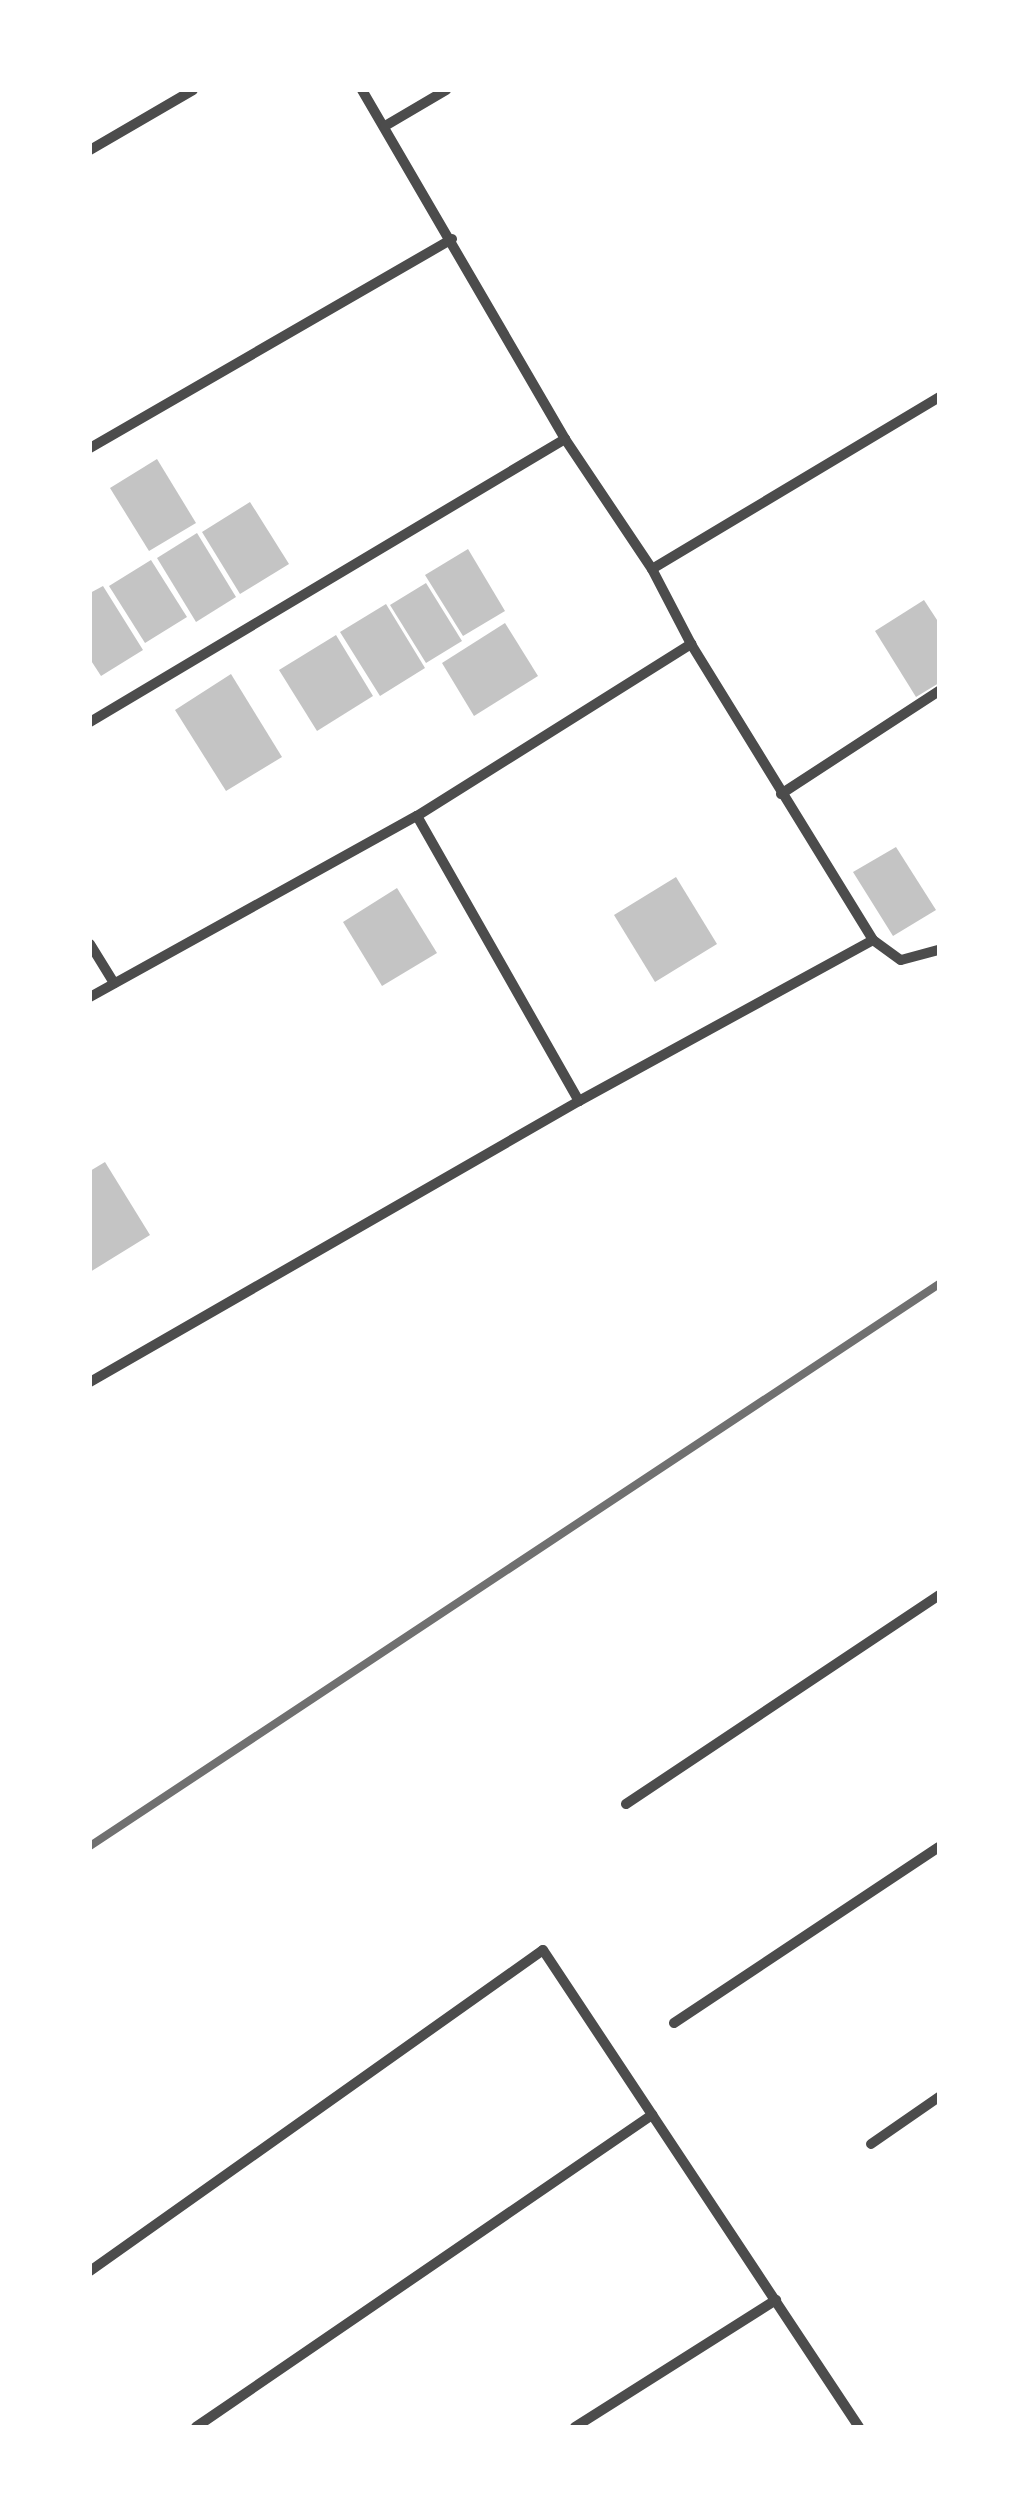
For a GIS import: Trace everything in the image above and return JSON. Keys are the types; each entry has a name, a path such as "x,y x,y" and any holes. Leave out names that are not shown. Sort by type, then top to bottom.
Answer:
{"street":[{"path":"90,150 193,90"},
{"path":"362,90 452,238 565,439 652,569 691,644 874,940 901,960 939,950"},
{"path":"385,126 446,90"},
{"path":"90,448 452,238"},
{"path":"652,569 939,397"},
{"path":"90,722 565,439"},
{"path":"90,998 417,816 691,644"},
{"path":"781,794 939,691"},
{"path":"417,816 579,1101"},
{"path":"90,1382 579,1101 874,940"},
{"path":"90,944 114,983"},
{"path":"626,1804 939,1594"},
{"path":"674,2023 939,1848"},
{"path":"90,2272 543,1950 859,2427"},
{"path":"871,2144 939,2097"},
{"path":"196,2427 652,2115"},
{"path":"574,2427 776,2300"}],"building":[{"path":"157,459 196,523 149,551 110,488"},
{"path":"250,502 289,564 240,594 202,532"},
{"path":"197,533 236,597 196,622 157,558"},
{"path":"468,549 505,611 463,636 425,575"},
{"path":"151,560 187,617 145,643 109,586"},
{"path":"426,583 462,641 426,663 390,605"},
{"path":"103,586 143,650 101,676 90,659 90,593"},
{"path":"924,600 939,623 939,683 916,697 875,631"},
{"path":"386,604 425,668 380,696 340,632"},
{"path":"505,623 538,676 474,716 442,663"},
{"path":"336,635 373,696 317,731 279,670"},
{"path":"231,674 282,757 226,791 175,710"},
{"path":"896,847 936,910 893,936 853,872"},
{"path":"676,877 717,944 655,982 614,915"},
{"path":"397,888 437,953 382,986 343,922"},
{"path":"105,1162 150,1235 90,1272 90,1171"}],"railway":[{"path":"90,1846 939,1284"}]}
